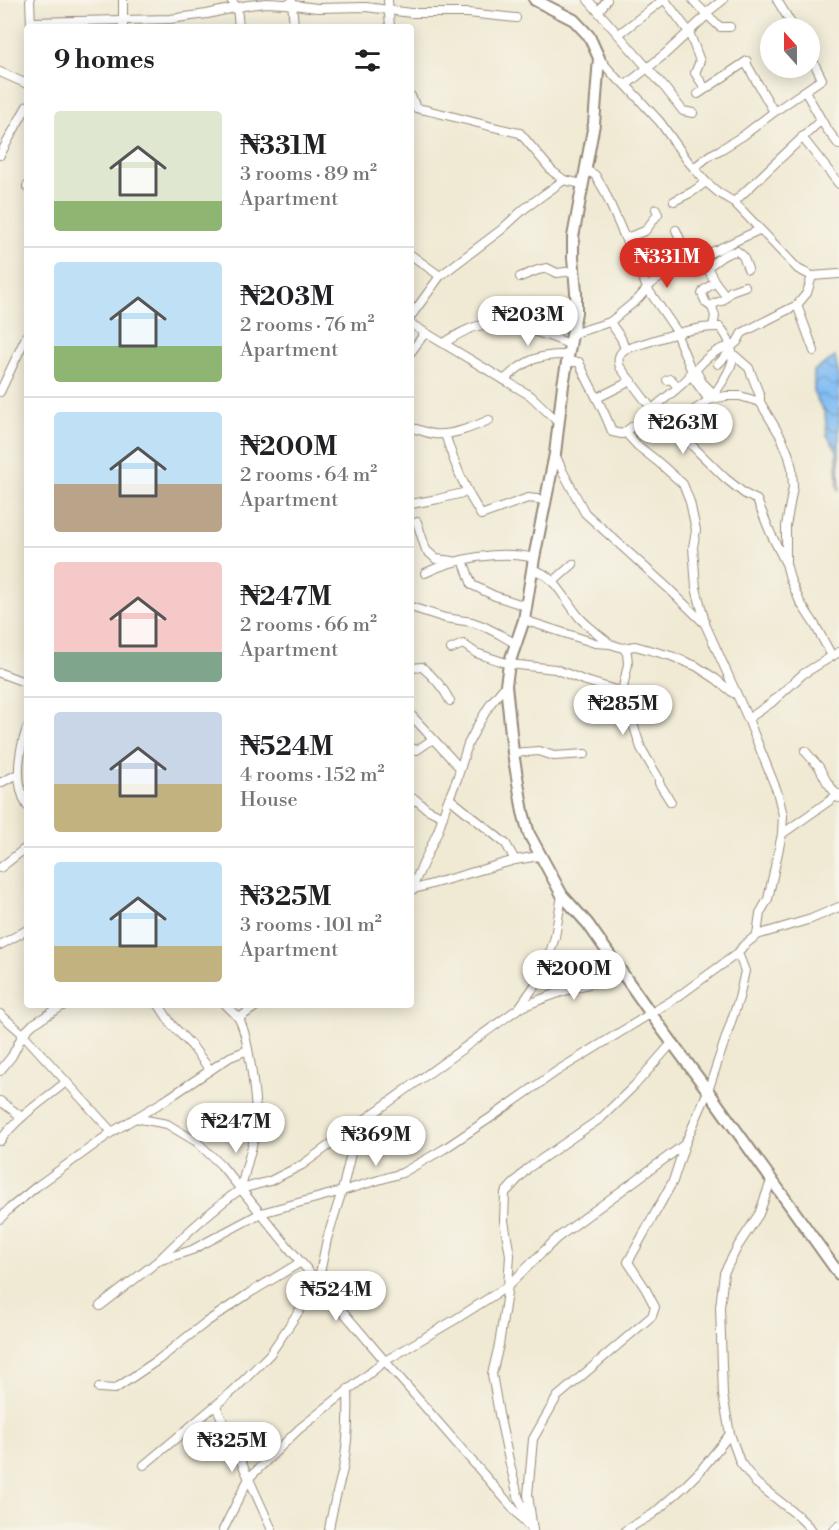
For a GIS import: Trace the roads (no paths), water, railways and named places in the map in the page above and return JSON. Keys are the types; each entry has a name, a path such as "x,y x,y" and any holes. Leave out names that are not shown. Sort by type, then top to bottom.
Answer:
{"main road":[{"path":"535,0 574,20 589,36 599,58 594,124 573,237 576,312 555,454 524,620 509,664 506,685 513,753 523,812 529,834 539,856 562,895 588,924 839,1274"}],"street":[{"path":"30,0 31,24"},
{"path":"123,0 123,24 170,23 248,5 292,2 317,8 366,7 411,13 468,13 516,18"},
{"path":"231,0 237,7 239,24"},
{"path":"388,0 390,24"},
{"path":"588,0 683,111 693,113"},
{"path":"599,11 607,0"},
{"path":"619,34 664,0 689,32 700,61 695,73 701,91 747,62 774,112"},
{"path":"693,0 705,15 720,27 730,27"},
{"path":"626,85 647,69 723,0"},
{"path":"777,0 788,18"},
{"path":"292,2 294,24"},
{"path":"599,58 660,122 706,182 734,202 798,269 812,276 839,274"},
{"path":"0,72 24,83"},
{"path":"694,168 822,79 820,75"},
{"path":"805,91 821,120 839,145"},
{"path":"414,103 416,108 520,133 552,171 564,180 582,184"},
{"path":"0,155 24,111"},
{"path":"734,202 821,120"},
{"path":"802,137 839,184"},
{"path":"586,170 595,175 604,190 647,288 678,333 693,372 711,397"},
{"path":"414,312 440,276 564,180"},
{"path":"674,201 706,182"},
{"path":"626,238 645,231 658,214 656,209"},
{"path":"676,230 690,262"},
{"path":"504,380 532,359 569,349 610,322 665,274 759,230"},
{"path":"726,296 707,267 721,256 738,250 748,269"},
{"path":"414,257 440,276"},
{"path":"830,274 839,265"},
{"path":"520,277 547,268 557,273 574,271"},
{"path":"718,364 732,351 742,333 797,305 807,293 812,276"},
{"path":"713,327 715,316 712,307 706,303 702,294 715,282"},
{"path":"712,307 732,291 745,286"},
{"path":"797,305 814,351"},
{"path":"610,322 621,338 625,349"},
{"path":"444,343 467,330 492,325 533,331 569,349 579,362 588,384 607,416 612,432 622,434 655,412 693,372 721,349 732,351 749,368 760,396 760,402 781,436 792,468 793,487 786,526 786,563"},
{"path":"414,326 531,396 558,422"},
{"path":"665,423 669,419 693,411 711,397 725,376 732,363 732,351 725,332 720,327 678,333 625,349 620,353 618,361 655,412 658,420 665,423 670,424 725,478 745,494 757,500 786,563 800,602 836,654 803,674 771,703 748,719"},
{"path":"414,348 424,333"},
{"path":"0,392 24,341"},
{"path":"667,380 671,379 678,387"},
{"path":"597,398 631,381"},
{"path":"711,397 740,396 760,402"},
{"path":"414,429 432,434 445,434 489,420"},
{"path":"625,432 683,484 690,502 696,530 693,547 696,588 705,624 748,719 781,803 782,834 768,898 760,913 757,935"},
{"path":"445,434 466,492 481,515 528,498 546,500"},
{"path":"555,454 585,513 705,624"},
{"path":"414,503 466,492"},
{"path":"417,522 426,550 436,559 460,561"},
{"path":"425,573 438,567 476,557 523,556 534,558"},
{"path":"460,561 472,585 495,596 526,606"},
{"path":"553,582 573,564"},
{"path":"532,570 541,573 553,582 581,620 610,644"},
{"path":"414,608 445,618 472,622 516,644"},
{"path":"524,620 595,643 623,648 635,646 671,656 696,666 731,690 741,703"},
{"path":"451,649 463,644 476,653 509,664 555,669 622,692"},
{"path":"623,648 627,652 628,664 622,692 623,700 641,748 659,779 659,783 672,802"},
{"path":"414,668 422,667 431,674 450,702"},
{"path":"0,673 24,683"},
{"path":"414,883 438,831 468,744 491,704 506,685"},
{"path":"414,719 460,768"},
{"path":"24,737 18,774 24,800"},
{"path":"414,749 417,750 433,739"},
{"path":"513,753 539,751 555,756 585,754"},
{"path":"782,834 838,796 819,767 805,751"},
{"path":"0,783 18,774"},
{"path":"449,798 506,844 515,860"},
{"path":"414,800 442,817"},
{"path":"0,868 24,849"},
{"path":"414,889 515,860 539,856"},
{"path":"519,1008 543,974 555,937 562,895"},
{"path":"158,1261 192,1250 261,1213 402,1173 444,1149 557,1071 676,998 738,953 757,935 811,919 839,907"},
{"path":"0,945 24,932"},
{"path":"532,1530 528,1495 533,1439 557,1397 652,1316 655,1307 628,1262 674,1180 685,1144 708,1091 740,998 745,971 738,953"},
{"path":"100,1306 158,1261 221,1203 241,1189 270,1181 302,1165 519,1008 559,992 624,975"},
{"path":"0,1071 12,1056 23,1034 33,1024 59,1008"},
{"path":"161,1008 172,1025 210,1070"},
{"path":"229,1008 239,1018 248,1050 256,1107 255,1132 241,1189"},
{"path":"239,1018 254,1008"},
{"path":"0,1014 23,1034 112,1132"},
{"path":"532,1530 518,1496 492,1374 508,1286 510,1255 504,1221 505,1193 527,1169 601,1118 635,1085 672,1043"},
{"path":"0,1219 36,1187 112,1132 230,1057 248,1050"},
{"path":"0,1141 8,1129 66,1082"},
{"path":"0,1101 22,1117"},
{"path":"135,1118 168,1124 197,1142 221,1165 385,1361 532,1530"},
{"path":"144,1465 216,1406 270,1354 318,1282 327,1239 342,1191 358,1124"},
{"path":"223,1530 249,1478 299,1428 385,1361 508,1286 557,1238 685,1144"},
{"path":"771,1181 759,1214 724,1273 720,1307 723,1395 730,1434 740,1462 756,1483 797,1515 812,1530"},
{"path":"99,1388 115,1389 158,1360 205,1323 301,1262"},
{"path":"329,1530 343,1468 349,1425 348,1389"},
{"path":"216,1406 272,1530"},
{"path":"626,1530 653,1514 685,1486 730,1434"},
{"path":"834,1530 839,1525"}],"water":[{"path":"835,357 839,377 839,491 837,450 827,435 825,413 814,394 814,371"}]}
